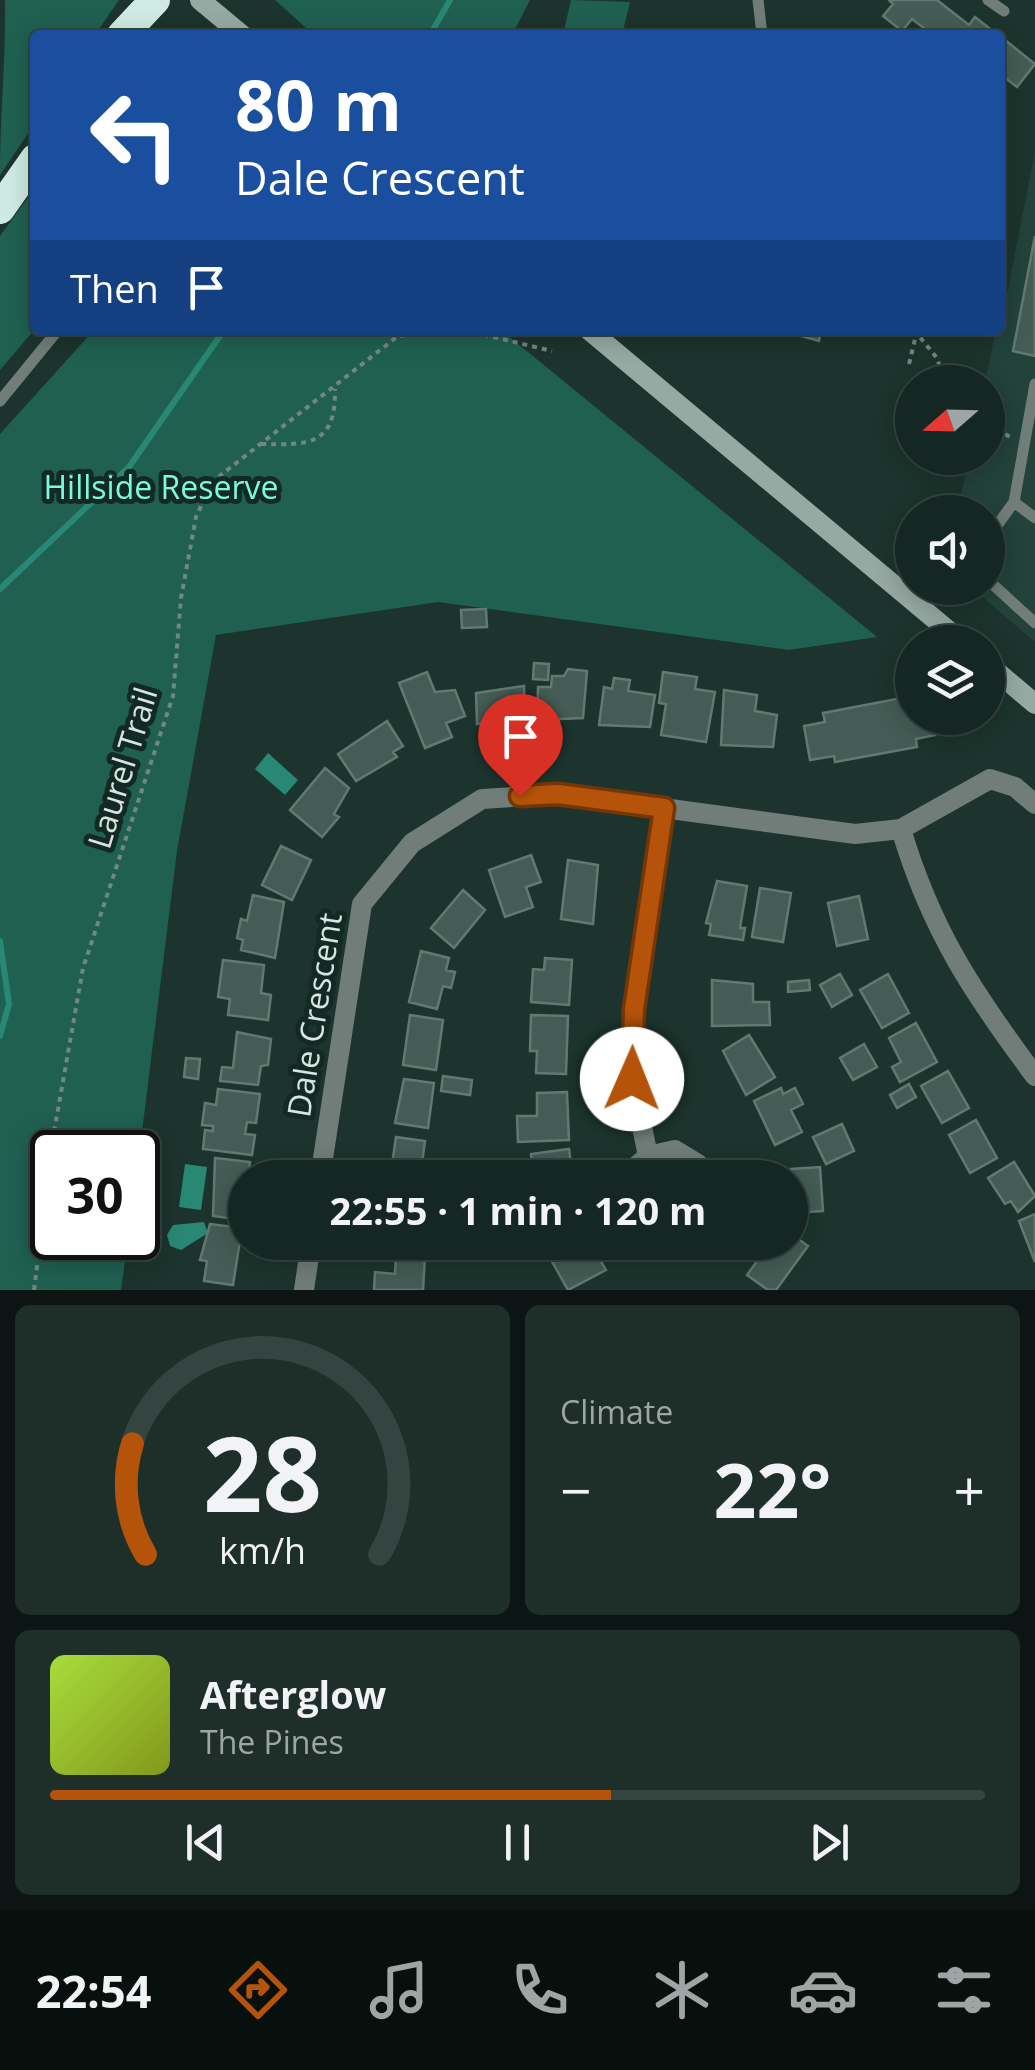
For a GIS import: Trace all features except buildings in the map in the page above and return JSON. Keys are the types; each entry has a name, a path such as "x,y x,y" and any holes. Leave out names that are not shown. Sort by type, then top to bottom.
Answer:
{"highway":[{"path":"127,30 155,0"},
{"path":"0,209 30,166"}],"main road":[{"path":"200,0 236,30"},
{"path":"595,335 942,625"},
{"path":"1005,678 1035,704"}],"street":[{"name":"Dale Crescent","path":"323,1160 362,904 412,843 482,800 558,794 855,834 901,829 990,779 1015,786 1035,804"},
{"path":"648,1156 632,1079 634,1009 664,808"},
{"path":"901,829 922,894 956,966 1035,1076"},
{"path":"643,1160 675,1150 691,1160"},
{"path":"304,1290 308,1260"}],"lane":[{"path":"758,0 761,30"},
{"path":"988,0 1004,12"},
{"path":"0,401 54,335"},
{"path":"1005,514 1014,502 1035,384"},
{"path":"1014,502 1035,518"},
{"path":"1005,596 1035,623"}],"path":[{"path":"398,336 406,335"},
{"path":"490,335 552,350"},
{"path":"908,364 914,335"},
{"path":"918,335 940,365"},
{"name":"Laurel Trail","path":"34,1290 54,1132 83,968 173,696 181,598 196,517 212,482 398,336"},
{"path":"260,444 304,445 328,431 336,414 335,386"},
{"path":"1005,434 1022,444"}],"shaded area":[{"path":"1035,151 1035,642 992,605 1005,605 1005,495 961,495 965,475 1005,475 1005,365 989,365 995,335 1005,335 1005,304"},
{"path":"268,753 298,780 285,795 255,769"},
{"path":"185,1164 207,1167 201,1210 179,1207"},
{"path":"204,1222 208,1233 181,1250 170,1246 167,1235 173,1225"}],"green space":[{"path":"5,0 119,0 98,30 30,30 30,130 0,175"},
{"path":"275,0 530,0 515,30 308,30"},
{"path":"571,0 630,2 623,30 564,30"},
{"path":"30,195 30,335 0,370 0,236"},
{"name":"Hillside Reserve","path":"89,335 507,335 877,637 789,650 438,602 216,635 177,851 142,1130 30,1130 30,1260 125,1260 121,1290 0,1290 0,434"}],"waterway":[{"path":"433,30 450,0"},
{"path":"0,589 129,467 221,335"},
{"path":"0,941 9,1004 0,1036"}],"route":[{"path":"520,796 558,794 664,808 634,1009 632,1079"}]}
